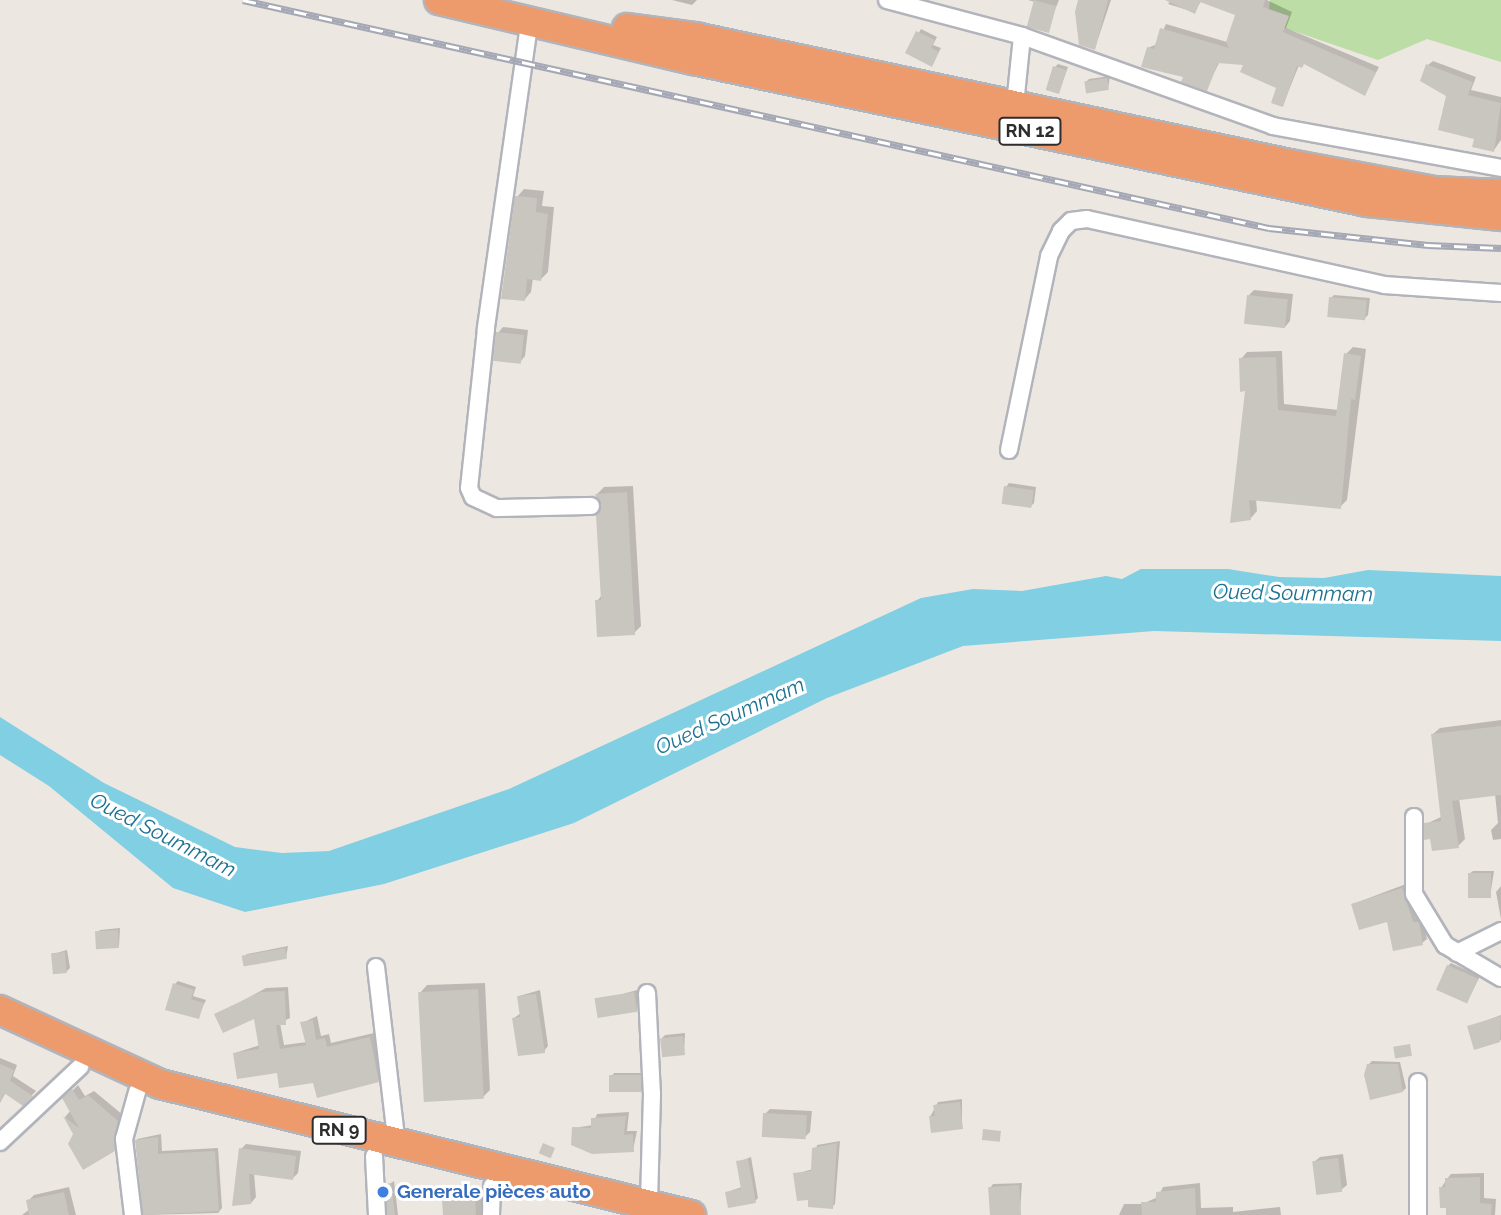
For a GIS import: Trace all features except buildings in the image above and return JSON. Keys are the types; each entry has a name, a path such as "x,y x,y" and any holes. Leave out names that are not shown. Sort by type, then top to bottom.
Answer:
{"highway":[{"name":"RN 12","path":"449,1 530,18 692,60 1367,202 1501,215"},
{"name":"RN 12","path":"562,26 592,23 695,37 1410,187 1501,194"},
{"name":"RN 9","path":"0,1010 160,1084 492,1186 607,1215"},
{"name":"RN 9","path":"0,1028 137,1092 385,1151 649,1204 691,1215"}],"street":[{"path":"897,1 1023,36 1273,126 1501,168"},
{"path":"530,18 486,329 469,488 473,497 497,508 591,506"},
{"path":"1015,105 1023,36"},
{"path":"1009,450 1049,256 1061,231 1072,221 1087,219 1384,285 1501,293"},
{"path":"1414,817 1414,894 1445,945 1501,978"},
{"path":"1457,953 1501,931"},
{"path":"376,967 385,1151 377,1215"},
{"path":"647,993 652,1094 649,1204"},
{"path":"0,1142 80,1067"},
{"path":"1418,1215 1419,1082"},
{"path":"132,1215 124,1139 137,1092"},
{"path":"491,1215 492,1186"}],"green space":[{"path":"1270,0 1501,0 1501,62 1427,39 1378,60 1267,22"}],"water":[{"name":"Oued Soummam","path":"1141,569 1228,569 1279,577 1324,578 1368,570 1501,576 1501,641 1154,631 963,646 827,698 574,823 384,884 245,912 173,888 49,786 0,755 0,717 104,783 235,847 282,853 329,851 509,789 921,598 973,589 1022,591 1106,576 1122,579"}],"railway":[{"path":"243,0 1269,228 1428,245 1501,248"}],"place":[{"name":"Generale pièces auto","path":"383,1192"}]}
